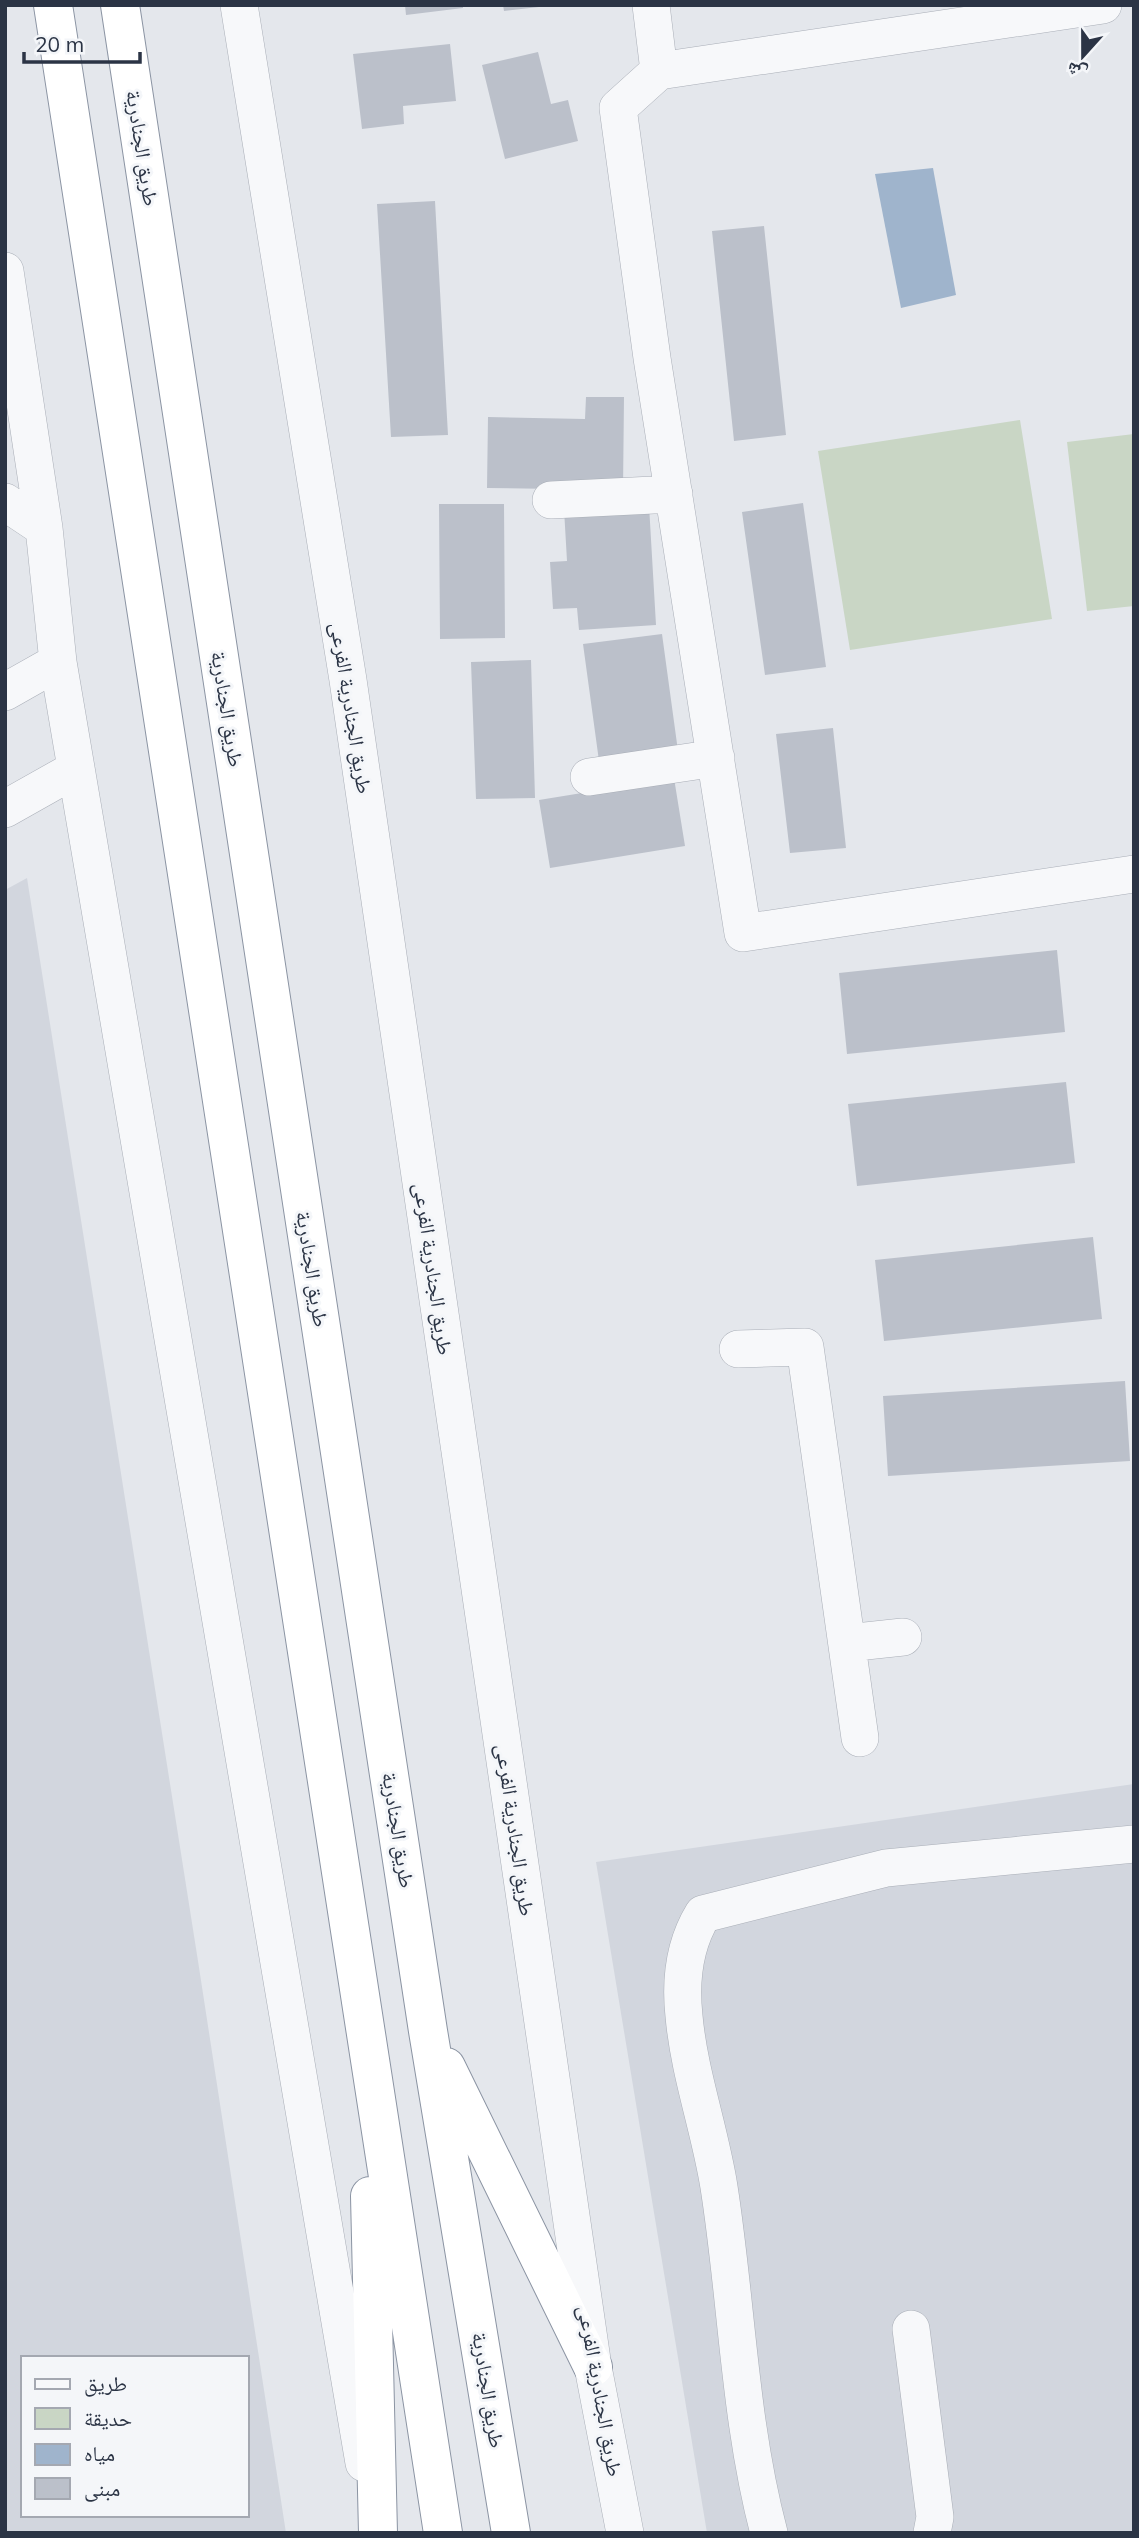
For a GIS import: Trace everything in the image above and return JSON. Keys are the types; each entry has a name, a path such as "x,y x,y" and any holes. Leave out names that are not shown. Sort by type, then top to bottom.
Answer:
{"highway":[{"path":"53,5 443,2533"},
{"name":"طريق الجنادرية","path":"120,5 428,2031 511,2533"},
{"path":"428,2031 593,2367"},
{"path":"367,2040 377,2533"}],"street":[{"name":"طريق الجنادرية الفرعى","path":"239,5 348,680 593,2367 625,2533"},
{"path":"651,5 659,71"},
{"path":"1103,5 659,71 618,108 674,494 743,933 1134,874"},
{"path":"5,271 44,528 58,662 377,2533"},
{"path":"551,500 674,494"},
{"path":"5,502 44,528"},
{"path":"5,692 58,662"},
{"path":"589,777 716,758"},
{"path":"5,809 76,769"},
{"path":"738,1349 805,1347 860,1738"},
{"path":"847,1643 903,1637"},
{"path":"769,2533 755,2479 719,2186 684,2016 685,1952 693,1930 703,1914 886,1868 1134,1844"},
{"path":"911,2329 935,2517 932,2533"}],"shaded area":[{"path":"27,878 286,2533 5,2533 5,890"},
{"path":"1134,1784 1134,2533 707,2533 596,1862"}],"green space":[{"path":"1020,420 1052,619 850,650 818,451"},
{"path":"1134,434 1134,606 1087,611 1067,442"}],"water":[{"path":"933,168 956,295 901,308 875,174"}],"building":[{"path":"405,5 463,5 463,8 406,15"},
{"path":"503,5 539,5 539,7 504,11"},
{"path":"450,44 456,101 403,106 404,124 362,129 353,54"},
{"path":"538,52 551,104 568,100 578,141 505,159 482,65"},
{"path":"435,201 448,435 391,437 377,204"},
{"path":"764,226 786,435 734,441 712,231"},
{"path":"586,397 624,397 623,490 487,488 488,417 585,419"},
{"path":"803,503 826,667 765,675 742,512"},
{"path":"439,504 504,504 505,638 440,639"},
{"path":"649,505 656,625 579,630 577,608 553,609 550,562 567,561 564,509"},
{"path":"662,634 678,751 599,761 583,644"},
{"path":"531,660 535,798 476,799 471,662"},
{"path":"833,728 846,848 790,853 776,734"},
{"path":"674,778 685,846 550,868 539,800"},
{"path":"1057,950 1065,1032 847,1054 839,973"},
{"path":"1066,1082 1075,1163 857,1186 848,1104"},
{"path":"1093,1237 1102,1319 884,1341 875,1260"},
{"path":"1125,1381 1130,1461 888,1476 883,1396"}]}
